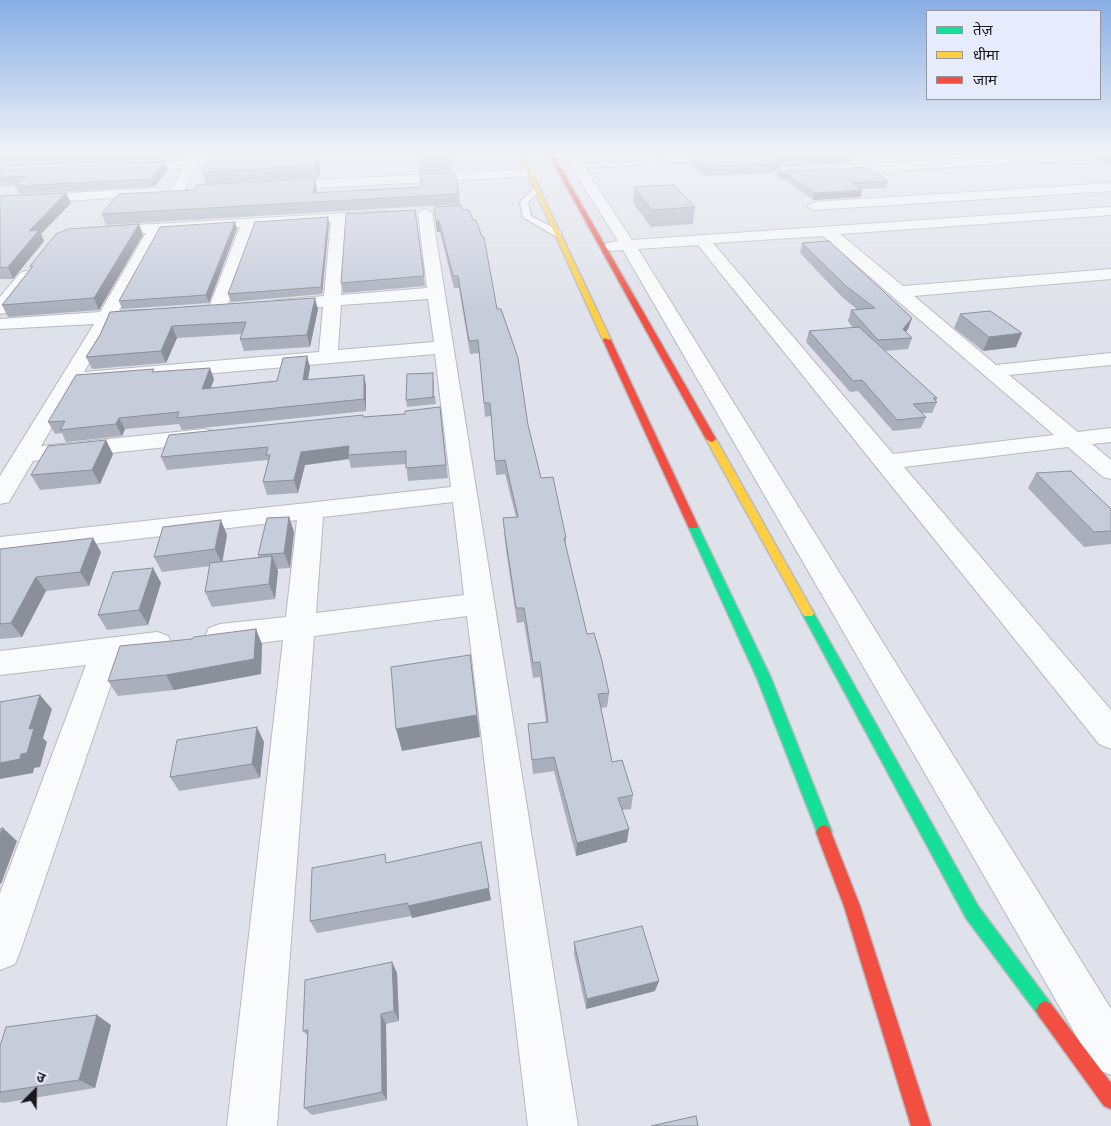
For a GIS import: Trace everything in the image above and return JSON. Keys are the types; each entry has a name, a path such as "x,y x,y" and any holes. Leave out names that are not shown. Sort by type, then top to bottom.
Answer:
{"street":[{"path":"544,206 764,678 852,906 922,1126"},
{"path":"593,206 1111,1052"},
{"path":"814,206 821,206"},
{"path":"616,246 1111,211"},
{"path":"90,231 249,224 419,213 444,347 443,412 464,493 553,1126"},
{"path":"328,356 334,301 339,218"},
{"path":"217,310 249,224"},
{"path":"0,496 106,318 156,228"},
{"path":"827,231 1111,472"},
{"path":"702,240 1111,734"},
{"path":"616,246 838,665 972,912 1111,1099"},
{"path":"0,309 37,263"},
{"path":"898,292 1111,274"},
{"path":"266,306 434,293"},
{"path":"198,312 236,309"},
{"path":"0,324 162,314"},
{"path":"70,379 444,347"},
{"path":"992,371 1111,359"},
{"path":"24,455 229,434"},
{"path":"885,462 1111,436"},
{"path":"0,546 464,493"},
{"path":"252,1126 311,510"},
{"path":"0,663 480,604"},
{"path":"0,948 107,650"}],"lane":[{"path":"525,206 527,217 558,234"}],"building":[{"path":"0,206 54,206 29,231 39,230 8,267 0,268"},
{"path":"109,206 253,206 102,214"},
{"path":"461,206 462,210 469,210 473,220 476,220 482,237 484,237 497,309 501,309 518,358 528,425 541,478 553,477 566,538 564,538 587,634 594,633 602,661 609,693 598,694 612,762 622,760 633,795 618,798 629,829 577,843 554,757 532,760 528,724 548,722 540,662 533,663 524,608 516,608 505,535 503,518 518,517 505,460 495,461 490,403 484,403 478,340 469,341 458,276 453,276 439,221 436,221 434,207"},
{"path":"649,206 695,207 652,210"},
{"path":"415,210 424,276 341,283 346,214"},
{"path":"328,217 321,287 228,294 255,222"},
{"path":"235,222 206,295 119,301 160,227"},
{"path":"139,224 94,298 2,305 56,234 68,229"},
{"path":"829,241 912,318 903,329 912,338 878,340 851,310 875,308 846,286 802,243"},
{"path":"315,298 307,335 240,339 246,322 172,326 161,351 86,357 100,335 110,312"},
{"path":"990,311 1022,333 989,337 960,314"},
{"path":"859,327 937,398 933,398 937,402 913,404 926,417 897,420 862,380 853,381 809,331"},
{"path":"307,356 303,380 364,375 364,399 177,418 179,412 119,418 116,424 60,430 65,421 48,422 76,375 154,369 152,372 210,368 202,389 277,381 283,358"},
{"path":"433,373 433,397 435,397 406,400 407,374"},
{"path":"440,407 446,465 406,468 406,451 348,455 349,446 301,452 294,480 263,482 270,455 266,455 268,447 161,457 169,435 363,415 363,417 405,414 405,411"},
{"path":"106,440 92,470 31,475 48,446"},
{"path":"1071,471 1111,509 1111,531 1094,532 1036,473"},
{"path":"289,517 284,553 258,555 267,518"},
{"path":"221,520 215,549 154,557 163,527"},
{"path":"93,538 80,572 36,577 11,623 0,624 0,549"},
{"path":"272,556 269,584 205,592 210,563"},
{"path":"153,568 139,610 98,615 113,572"},
{"path":"256,629 254,659 166,675 108,681 120,646 192,639 194,637"},
{"path":"470,655 477,715 396,729 391,667"},
{"path":"40,695 29,729 34,728 27,753 21,754 20,759 0,763 0,702"},
{"path":"257,727 252,764 170,777 177,740"},
{"path":"481,842 489,888 408,906 408,903 310,921 312,868 385,854 386,863"},
{"path":"642,926 659,981 587,999 574,942"},
{"path":"392,962 394,1011 381,1014 382,1092 304,1108 308,1030 303,1031 305,980"},
{"path":"97,1015 79,1080 0,1092 0,1046 6,1027"},
{"path":"696,1116 698,1126 651,1126"}],"traffic: fast":[{"path":"693,526 764,678 824,832"},
{"path":"808,613 972,912 1045,1010"}],"traffic: slow":[{"path":"544,206 607,340"},
{"path":"711,439 808,613"}],"traffic: jam":[{"path":"580,206 711,439"},
{"path":"607,340 693,526"},
{"path":"824,832 852,906 921,1126"},
{"path":"1045,1010 1111,1099"}]}
